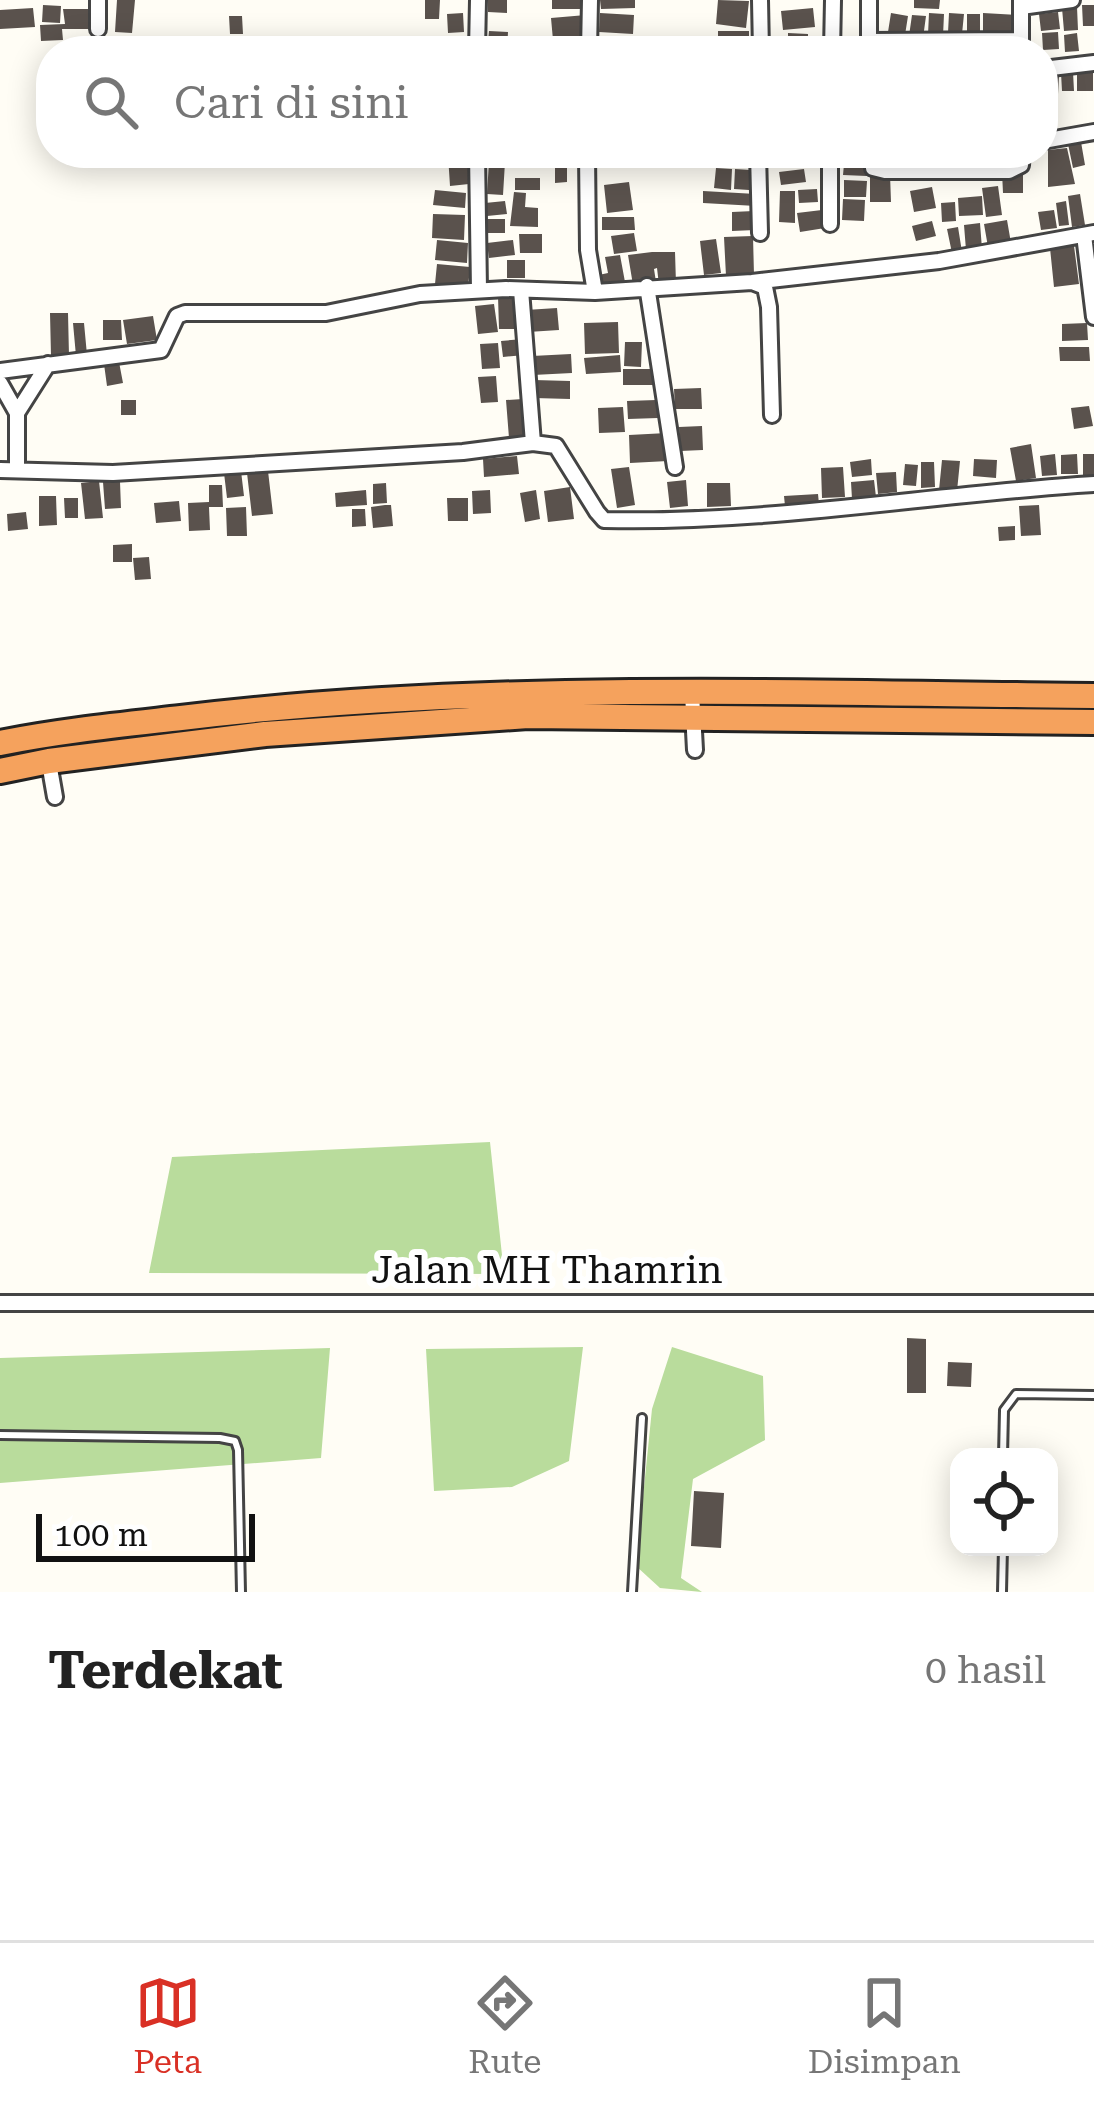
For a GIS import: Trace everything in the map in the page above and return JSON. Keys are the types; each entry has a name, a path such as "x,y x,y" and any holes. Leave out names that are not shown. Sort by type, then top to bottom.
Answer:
{"highway":[{"path":"0,743 261,708 413,696 1094,722"},
{"path":"0,771 265,734 693,706 1094,696"}],"street":[{"path":"98,0 98,28"},
{"path":"477,36 478,0"},
{"path":"589,36 590,0"},
{"path":"760,0 760,36"},
{"path":"832,36 833,0"},
{"path":"869,0 869,36"},
{"path":"1021,36 1021,4 1072,0"},
{"path":"1058,67 1094,63"},
{"path":"1058,138 1094,132"},
{"path":"477,168 478,290"},
{"path":"587,168 588,250 595,292"},
{"path":"758,168 760,232"},
{"path":"830,168 830,224"},
{"path":"876,168 1015,168"},
{"path":"0,371 160,350 177,316 185,313 326,313 420,294 595,292 752,282 939,261 1089,234 1094,317"},
{"path":"752,282 764,287 769,307 772,415"},
{"path":"646,286 675,467"},
{"path":"521,290 533,443"},
{"path":"17,413 48,364"},
{"path":"0,383 17,413 17,470"},
{"path":"0,470 113,473 442,454 533,443 556,446 604,520 739,518 1094,484"},
{"path":"693,706 695,750"},
{"path":"44,734 55,797"},
{"name":"Jalan MH Thamrin","path":"0,1303 1094,1303"}],"lane":[{"path":"1004,1448 1004,1410 1016,1394 1094,1395"},
{"path":"632,1592 642,1418"},
{"path":"0,1435 235,1442 241,1592"},
{"path":"1002,1592 1003,1556"}],"green space":[{"path":"490,1142 504,1274 149,1273 172,1157"},
{"path":"583,1347 569,1461 512,1487 434,1491 426,1349"},
{"path":"672,1347 763,1376 765,1440 693,1479 681,1578 702,1592 660,1588 636,1566 652,1409"},
{"path":"330,1348 321,1458 0,1483 0,1358"}],"building":[{"path":"117,0 135,0 132,33 115,32"},
{"path":"425,0 440,0 439,19 425,19"},
{"path":"488,0 507,0 507,13 488,12"},
{"path":"552,0 585,0 585,9 552,9"},
{"path":"600,0 635,0 635,8 601,9"},
{"path":"718,0 749,1 746,28 716,24"},
{"path":"914,0 940,0 939,9 914,8"},
{"path":"43,5 61,6 60,23 42,22"},
{"path":"1082,5 1094,5 1094,26 1083,26"},
{"path":"1077,7 1078,30 1064,31 1062,8"},
{"path":"33,8 35,27 0,29 0,10"},
{"path":"813,8 815,27 783,30 781,11"},
{"path":"63,9 92,9 92,29 62,29 63,36 41,36 40,25 65,24"},
{"path":"1058,12 1060,29 1041,31 1039,14"},
{"path":"463,13 464,32 448,33 447,14"},
{"path":"600,13 634,15 633,34 599,32"},
{"path":"891,13 908,16 905,35 888,32"},
{"path":"929,13 944,14 943,36 928,35"},
{"path":"949,13 964,14 962,34 948,33"},
{"path":"983,13 1018,15 1018,34 983,33"},
{"path":"967,14 980,14 980,34 967,34"},
{"path":"586,15 587,36 553,36 551,18"},
{"path":"912,15 926,16 923,36 909,36"},
{"path":"229,16 242,16 243,34 230,34"},
{"path":"718,31 749,31 749,36 718,36"},
{"path":"1077,33 1079,51 1065,52 1064,35"},
{"path":"1073,72 1074,91 1062,91 1061,73"},
{"path":"1077,73 1093,73 1093,91 1077,91"},
{"path":"1081,142 1085,165 1073,168 1068,144"},
{"path":"1067,148 1075,184 1048,187 1048,168 1058,168 1058,149"},
{"path":"449,168 468,168 469,184 450,186"},
{"path":"489,168 505,168 503,195 487,194"},
{"path":"555,168 567,168 567,182 555,183"},
{"path":"716,168 732,169 731,190 714,188"},
{"path":"844,168 867,168 867,176 843,175"},
{"path":"735,169 751,170 749,190 734,189"},
{"path":"804,169 806,182 781,185 779,172"},
{"path":"1002,172 1023,172 1023,193 1003,193"},
{"path":"890,174 891,202 870,202 870,175"},
{"path":"515,178 540,178 540,190 515,190"},
{"path":"844,180 867,181 866,197 844,197"},
{"path":"629,182 633,210 607,213 604,185"},
{"path":"998,186 1002,215 986,217 982,188"},
{"path":"932,187 936,208 914,212 910,191"},
{"path":"817,189 818,202 799,203 798,190"},
{"path":"435,190 466,193 465,208 433,205"},
{"path":"703,191 756,194 756,206 703,203"},
{"path":"780,191 795,191 795,223 779,222"},
{"path":"514,192 526,193 525,207 538,208 538,227 510,226"},
{"path":"1080,194 1085,225 1072,227 1068,196"},
{"path":"982,196 983,215 959,216 958,198"},
{"path":"843,199 865,200 864,221 842,220"},
{"path":"505,201 507,214 487,216 485,203"},
{"path":"1066,201 1069,225 1059,226 1056,203"},
{"path":"955,202 956,221 942,222 941,203"},
{"path":"822,210 825,228 800,232 797,213"},
{"path":"1054,210 1057,228 1041,230 1038,212"},
{"path":"754,211 755,230 732,231 732,212"},
{"path":"433,214 465,215 464,240 432,238"},
{"path":"602,217 634,217 635,230 602,230"},
{"path":"481,219 505,219 505,233 482,233"},
{"path":"1007,220 1011,243 988,247 984,224"},
{"path":"932,221 936,236 916,241 912,226"},
{"path":"980,223 982,249 966,250 964,225"},
{"path":"958,227 962,252 952,253 947,229"},
{"path":"634,233 637,251 614,254 611,236"},
{"path":"519,234 542,234 542,253 520,253"},
{"path":"753,236 754,275 726,276 724,237"},
{"path":"716,239 721,273 704,275 700,241"},
{"path":"437,240 468,243 467,263 435,260"},
{"path":"513,240 515,255 489,258 487,243"},
{"path":"1074,246 1079,284 1054,287 1050,248"},
{"path":"675,252 676,284 659,285 657,268 656,282 633,285 628,255"},
{"path":"620,255 625,282 597,287 594,276 608,273 605,257"},
{"path":"507,260 525,260 525,278 507,278"},
{"path":"437,264 470,267 468,288 435,284"},
{"path":"517,295 518,329 499,329 498,296"},
{"path":"494,304 498,332 478,334 475,306"},
{"path":"557,308 559,330 528,332 526,310"},
{"path":"50,313 68,313 69,356 51,356"},
{"path":"153,316 157,340 127,344 123,320"},
{"path":"103,320 121,320 122,340 103,340"},
{"path":"618,322 619,353 585,354 584,323"},
{"path":"73,323 84,323 87,355 76,356"},
{"path":"1087,323 1088,340 1062,341 1062,324"},
{"path":"523,339 525,355 503,357 501,341"},
{"path":"625,342 642,342 641,367 624,366"},
{"path":"498,343 500,368 482,369 480,344"},
{"path":"1059,347 1089,347 1090,361 1060,361"},
{"path":"571,354 572,373 533,375 532,356"},
{"path":"620,355 621,372 586,374 584,358"},
{"path":"119,362 123,383 107,386 104,364"},
{"path":"623,369 657,369 657,385 623,385"},
{"path":"496,376 498,402 481,403 478,377"},
{"path":"534,380 570,381 570,399 534,398"},
{"path":"701,388 702,409 675,409 674,389"},
{"path":"523,399 526,437 509,438 506,400"},
{"path":"121,400 136,400 136,415 121,415"},
{"path":"656,400 658,418 628,419 627,401"},
{"path":"1089,406 1093,426 1074,429 1071,408"},
{"path":"623,407 625,432 599,433 598,408"},
{"path":"702,426 703,450 680,451 679,427"},
{"path":"667,433 668,461 630,463 629,435"},
{"path":"1031,444 1036,478 1016,481 1010,448"},
{"path":"1055,454 1057,475 1042,476 1040,456"},
{"path":"1077,454 1078,474 1061,474 1061,455"},
{"path":"1083,454 1094,454 1094,482 1083,482"},
{"path":"517,456 519,474 484,477 483,459"},
{"path":"871,459 872,475 852,477 850,462"},
{"path":"974,459 997,460 996,478 973,476"},
{"path":"942,460 960,461 957,491 939,490"},
{"path":"921,462 934,462 935,487 921,488"},
{"path":"905,464 918,465 916,486 903,485"},
{"path":"629,467 635,505 617,508 611,469"},
{"path":"843,467 845,497 822,498 821,468"},
{"path":"241,471 244,496 227,498 224,473"},
{"path":"268,471 273,514 252,516 247,473"},
{"path":"896,472 897,492 878,494 876,473"},
{"path":"686,480 688,506 670,508 667,482"},
{"path":"874,480 876,497 852,499 851,482"},
{"path":"99,481 103,518 85,519 81,483"},
{"path":"103,482 120,482 121,508 105,509"},
{"path":"386,483 387,503 373,504 373,484"},
{"path":"707,483 730,483 731,506 707,507"},
{"path":"209,485 222,485 223,507 209,507 210,530 189,531 188,503 209,502"},
{"path":"570,487 574,519 548,522 544,491"},
{"path":"366,490 367,505 336,507 335,493"},
{"path":"490,490 491,513 473,514 472,491"},
{"path":"536,490 540,519 525,522 520,493"},
{"path":"818,494 819,504 785,506 784,496"},
{"path":"39,496 56,496 57,525 39,526"},
{"path":"64,498 78,498 78,518 65,518"},
{"path":"447,498 468,498 468,521 448,521"},
{"path":"179,501 181,521 156,523 154,503"},
{"path":"391,505 393,526 373,528 371,507"},
{"path":"1039,505 1041,535 1021,536 1019,506"},
{"path":"246,507 247,536 227,536 226,508"},
{"path":"352,509 365,509 366,526 352,527"},
{"path":"26,512 28,529 8,531 7,514"},
{"path":"1015,526 1015,540 999,541 998,527"},
{"path":"132,544 132,562 113,562 113,545"},
{"path":"149,557 151,579 135,580 133,558"},
{"path":"907,1338 926,1339 926,1393 907,1393"},
{"path":"948,1362 972,1363 971,1387 947,1386"},
{"path":"694,1491 724,1493 721,1548 691,1546"}]}
